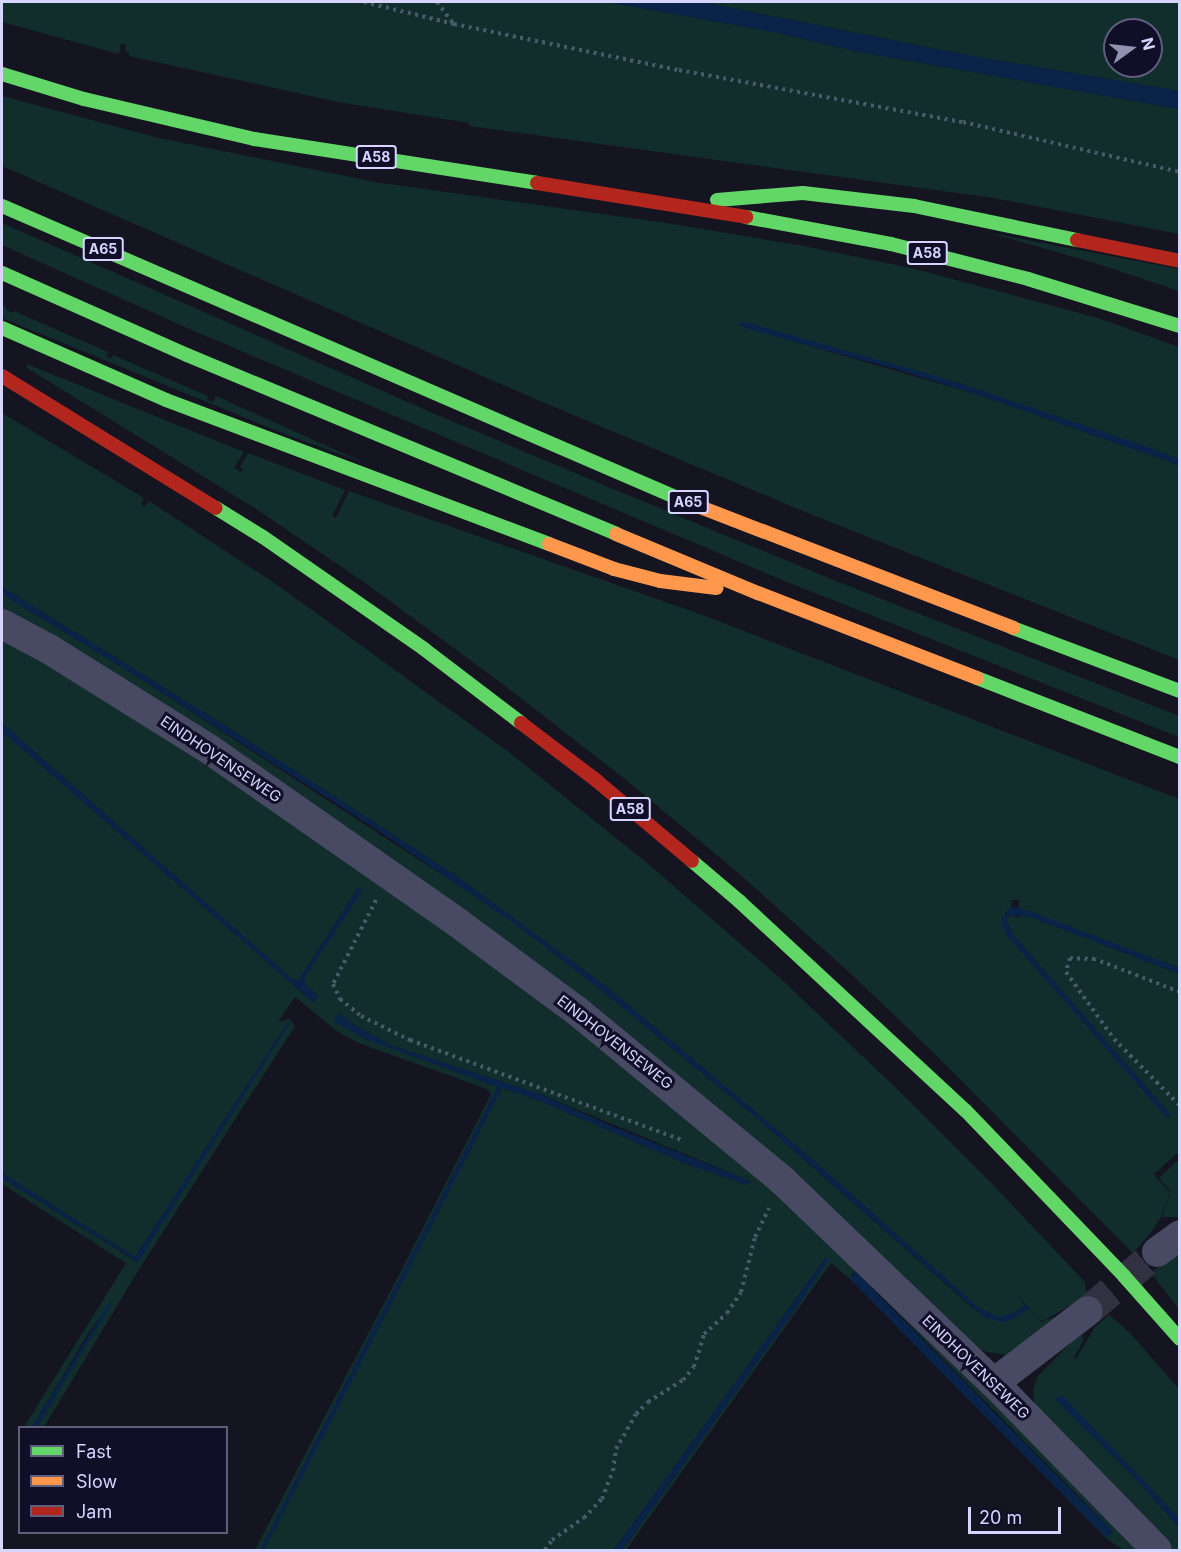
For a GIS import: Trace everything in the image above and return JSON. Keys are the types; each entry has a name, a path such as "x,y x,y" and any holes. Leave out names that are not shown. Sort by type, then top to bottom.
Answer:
{"highway":[{"name":"A58","path":"2,74 84,99 254,138 670,203 891,244 1028,279 1179,326"},
{"path":"670,203 814,195 915,206 1179,261"},
{"name":"A65","path":"2,206 725,518 1179,691"},
{"path":"2,273 187,355 758,593 1179,757"},
{"path":"2,328 166,400 614,569 660,581 758,593"},
{"name":"A58","path":"2,376 263,537 424,649 597,781 739,901 966,1111 1124,1276 1179,1339"}],"street":[{"name":"EINDHOVENSEWEG","path":"2,624 49,649 209,749 389,874 578,1011 696,1106 728,1136 783,1181 994,1383 1157,1551"},
{"path":"994,1383 1088,1311"}],"path":[{"path":"363,2 454,24 679,70 963,122 1179,172"},
{"path":"438,2 454,24"},
{"path":"389,874 333,984 340,999 361,1016 410,1040 684,1140 728,1136"},
{"path":"1179,992 1095,959 1070,958 1066,972 1114,1039 1179,1106"},
{"path":"545,1551 552,1540 584,1518 602,1499 613,1471 616,1449 636,1414 648,1401 683,1380 694,1367 704,1334 727,1313 741,1292 759,1227 783,1181"}],"green space":[{"path":"2,2 608,2 774,32 855,51 1179,109 1179,234 994,198 469,126 469,123 338,102 129,56 129,52 125,51 126,45 121,44 119,54 2,22"},
{"path":"702,2 1179,2 1179,91 971,56"},
{"path":"2,96 159,138 375,182 673,224 804,246 911,268 1098,318 1179,347 1179,459 959,383 738,325 979,395 1179,465 1179,660 815,516 540,401 2,166"},
{"path":"2,223 428,411 618,491 836,581 1179,716 1179,737 787,582 194,331 2,245"},
{"path":"990,233 1179,269 1179,291 1095,263"},
{"path":"2,305 7,308 6,310 13,313 14,311 108,352 106,356 111,359 113,355 208,396 207,400 213,402 216,396 367,464 287,435 2,318"},
{"path":"27,364 244,452 234,468 241,472 243,469 240,467 248,453 345,490 332,516 336,518 349,491 697,613 1179,799 1179,968 1018,908 1019,900 1012,900 1011,907 1005,913 1005,933 1168,1118 1170,1114 1014,936 1006,920 1011,915 1019,918 1019,915 1031,917 1179,974 1179,1152 1154,1174 1142,1162 1170,1192 1161,1217 1152,1231 1133,1253 935,1054 850,973 736,871 626,780 500,682 364,582 253,507 27,368"},
{"path":"2,413 144,498 141,504 144,507 149,501 276,584 510,753 647,863 780,978 898,1090 1085,1282 1087,1295 1042,1321 1014,1291 1025,1305 1015,1313 999,1317 980,1309 813,1160 608,988 455,875 235,732 2,587"},
{"path":"2,594 141,679 518,926 610,997 759,1120 976,1311 1001,1322 1029,1309 1041,1322 1061,1315 1007,1355 987,1352 972,1346 742,1137 2,616"},
{"path":"2,633 433,912 732,1148 1147,1550 1123,1550 1106,1538 1113,1531 878,1293 854,1271 850,1279 831,1263 626,1550 622,1550 803,1298 826,1257 614,1550 264,1550 502,1088 538,1100 684,1163 747,1185 750,1181 542,1095 390,1045 351,1023 341,1013 335,1022 368,1040 498,1087 260,1550 255,1550 491,1094 487,1089 358,1043 338,1032 295,997 278,1022 289,1019 295,1026 138,1271 45,1426 38,1426 111,1303 91,1329 33,1426 25,1426 126,1263 2,1184 2,1178 137,1262 288,1022 135,1257 2,1173 2,731 314,1003 317,994 305,985 305,977 362,890 358,888 298,981 292,979 2,723"},
{"path":"1179,1159 1179,1217 1162,1217 1171,1191 1159,1178"},
{"path":"1179,1252 1179,1309 1151,1273"},
{"path":"1109,1315 1130,1333 1179,1389 1179,1518 1062,1396 1056,1399 1130,1473 1179,1527 1179,1550 1167,1550 1035,1409 1033,1389 1038,1376 1079,1334 1084,1339 1074,1358 1076,1359 1095,1327"}],"water":[{"path":"608,2 702,2 971,56 1179,91 1179,109 855,51 774,32"},
{"path":"737,323 749,323 959,383 1148,447 1179,459 1179,465 979,395 896,369 748,329"},
{"path":"2,587 235,732 455,875 608,988 813,1160 980,1309 999,1317 1015,1313 1025,1305 1029,1309 1009,1321 1001,1322 984,1317 759,1120 610,997 518,926 376,829 141,679 2,594"},
{"path":"2,723 292,979 298,981 359,887 363,890 305,977 305,985 318,996 314,1003 2,731"},
{"path":"1011,907 1027,910 1179,968 1179,974 1031,917 1011,915 1006,920 1014,936 1170,1114 1170,1117 1166,1117 1005,933 1001,920"},
{"path":"341,1013 351,1023 390,1045 542,1095 614,1127 750,1181 747,1185 684,1163 538,1100 502,1088 264,1550 260,1550 498,1087 368,1040 333,1020"},
{"path":"288,1022 290,1023 138,1262 2,1178 2,1173 135,1257"},
{"path":"826,1257 829,1259 803,1298 622,1550 614,1550"},
{"path":"855,1271 1113,1531 1106,1538 850,1279"},
{"path":"109,1303 111,1305 38,1426 33,1426"},
{"path":"1062,1395 1179,1518 1179,1527 1130,1473 1055,1399"}],"tunnel":[{"path":"1088,1311 1157,1252"}],"traffic: fast":[{"path":"2,74 84,99 254,139 537,183"},
{"path":"717,200 803,193 914,206 1077,240"},
{"path":"2,206 682,500"},
{"path":"746,217 891,244 1028,279 1180,326"},
{"path":"2,273 187,355 616,534"},
{"path":"2,328 166,400 549,544"},
{"path":"216,508 263,537 424,649 521,723"},
{"path":"1013,628 1180,691"},
{"path":"977,678 1180,757"},
{"path":"692,861 739,901 966,1111 1124,1276 1180,1339"}],"traffic: slow":[{"path":"682,500 1013,628"},
{"path":"616,534 758,593 977,678"},
{"path":"549,544 614,569 660,581 717,588"}],"traffic: jam":[{"path":"537,183 746,217"},
{"path":"1077,240 1180,261"},
{"path":"2,376 216,508"},
{"path":"521,723 597,781 692,861"}]}
